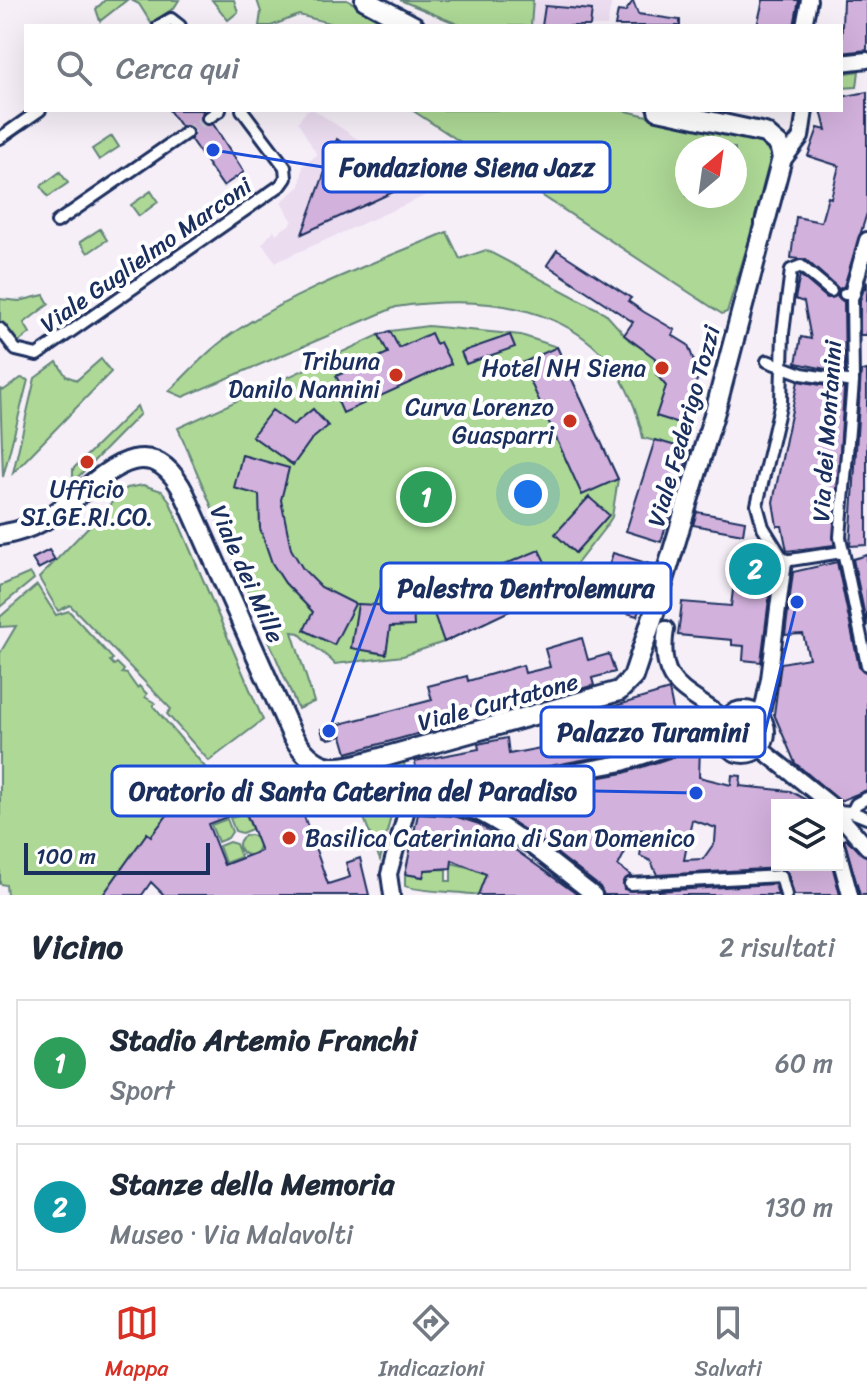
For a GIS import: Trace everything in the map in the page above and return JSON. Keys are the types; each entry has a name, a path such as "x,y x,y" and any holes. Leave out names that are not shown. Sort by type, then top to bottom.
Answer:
{"street":[{"path":"365,0 410,24"},
{"path":"804,24 809,0"},
{"path":"843,63 867,60"},
{"path":"0,138 37,112"},
{"path":"208,118 217,112"},
{"name":"Viale Guglielmo Marconi","path":"0,329 16,350 37,355 283,184 285,167 244,112"},
{"path":"667,112 761,132 773,138 781,156"},
{"path":"781,156 804,116"},
{"path":"57,222 186,133"},
{"name":"Viale Federigo Tozzi","path":"655,610 744,301 781,156"},
{"path":"848,294 864,266 867,240"},
{"path":"761,716 742,709 725,719 721,737 726,747 736,754 749,755 761,749 767,732 761,716 784,561 763,527 757,505 760,479 779,411 791,270 797,265 803,267 831,291"},
{"name":"Via dei Montanini","path":"848,294 853,382 840,509 842,552 867,665"},
{"path":"767,361 853,382"},
{"name":"Viale dei Mille","path":"0,535 47,518 109,468 133,461 161,466 180,483 292,735 316,763 329,768 363,763"},
{"path":"784,561 842,552"},
{"path":"655,610 666,629 664,666 673,684 725,719"},
{"name":"Viale Curtatone","path":"363,763 619,691 633,677 655,610"},
{"path":"409,802 613,764 697,738 721,737"},
{"path":"761,749 824,799"},
{"path":"363,763 374,791"},
{"path":"363,763 372,775 374,791"},
{"path":"374,791 409,802 480,813 594,895"},
{"path":"843,811 867,798"},
{"path":"392,895 388,877 409,802"},
{"path":"843,812 867,818"},
{"path":"843,813 867,847"},
{"path":"843,869 850,895"},
{"path":"630,884 781,876 786,895"}],"shaded area":[{"path":"533,0 612,0 607,24 531,24"},
{"path":"306,112 317,112 436,191 276,262 262,244 274,230 276,234 293,222 281,202 300,186 303,166 317,155 298,122"}],"green space":[{"path":"105,0 127,0 100,21 96,9"},
{"path":"131,0 179,0 174,8 151,23 139,4"},
{"path":"212,0 234,0 238,12 228,20"},
{"path":"257,0 347,0 393,24 333,24 299,15 276,24 259,24 261,12"},
{"path":"400,0 533,0 531,24 457,24"},
{"path":"859,71 857,87 843,88 843,74"},
{"path":"415,112 630,112 732,136 675,136 675,208 747,208 747,140 761,143 770,153 772,166 727,312 722,314"},
{"path":"112,136 119,147 99,160 92,149"},
{"path":"60,172 68,183 48,197 41,186"},
{"path":"151,191 158,202 139,216 131,205"},
{"path":"100,229 107,240 88,253 80,242"},
{"path":"447,232 460,259 486,250 605,313 629,340 657,358 656,374 667,385 657,416 686,425 679,447 643,438 630,396 609,363 583,337 552,320 516,308 478,303 396,307 183,397 169,391 220,342 263,314 340,276"},
{"path":"44,295 49,304 24,323 30,333 16,344 0,321 0,299 19,301"},
{"path":"428,326 521,335 557,347 618,479 612,517 558,588 444,642 403,656 335,664 299,633 292,632 314,702 298,709 178,428 379,335 385,346 395,341 390,331"},
{"path":"101,359 111,372 13,473 35,378 57,362 66,376 77,380"},
{"path":"21,378 28,380 3,477 0,389 4,390"},
{"path":"137,406 140,414 73,482 73,469"},
{"path":"143,485 162,491 169,500 263,720 209,761 167,714 171,709 70,605 58,611 39,578 118,496 127,488"},
{"path":"30,573 34,579 0,607 0,586"},
{"path":"37,585 56,615 69,611 113,659 110,661 114,665 117,663 124,670 122,673 127,674 137,688 139,686 147,694 145,697 155,703 153,706 216,780 176,804 151,836 147,834 103,895 7,895 6,885 0,884 0,653 16,626 0,627 0,617"},
{"path":"404,762 407,787 386,785 381,778 383,770"},
{"path":"245,812 252,829 242,833 235,831 230,818"},
{"path":"362,813 391,816 380,860"},
{"path":"227,819 232,832 228,838 218,842 211,825"},
{"path":"249,835 256,838 259,845 256,852 249,855 242,852 239,845 242,838"},
{"path":"229,842 236,844 241,857 225,863 219,846"},
{"path":"451,863 489,872 478,895 405,886 405,874 423,877 425,870 446,869 446,881 451,881"}],"building":[{"path":"763,0 799,0 794,24 757,24"},
{"path":"843,0 867,0 867,50 843,53"},
{"path":"633,1 638,14 680,20 680,24 615,24 618,11 625,12"},
{"path":"545,6 592,10 590,24 542,24"},
{"path":"867,92 867,213 844,286 839,289 806,260 791,258 796,217 821,222 828,197 831,198 839,166 808,156 818,128 826,130 822,112 843,112 843,97"},
{"path":"170,112 203,112 201,122 213,124 244,172 223,186 191,140 192,128 181,127"},
{"path":"337,139 404,187 302,234 312,207"},
{"name":"Hotel NH Siena","path":"557,250 631,298 628,301 675,330 672,335 688,345 699,375 692,393 698,395 688,426 656,416 666,386 656,374 655,358 624,335 633,322 547,265"},
{"path":"800,275 827,298 837,296 844,302 845,373 796,363 801,337 811,339 804,302 795,299"},
{"path":"867,281 867,335 860,335 860,300"},
{"name":"Tribuna Danilo Nannini","path":"390,331 399,348 431,333 436,344 440,342 451,364 343,413 333,390 341,386 336,376 388,353 379,335"},
{"path":"510,335 515,347 466,364 461,352"},
{"name":"Curva Lorenzo Guasparri","path":"557,347 618,479 582,495 522,363"},
{"path":"867,370 867,545 850,546 861,371"},
{"path":"798,381 844,389 834,545 787,551 782,526 777,526 773,502"},
{"path":"313,409 328,426 311,440 293,465 252,436 272,410 293,425"},
{"path":"655,440 690,450 661,542 626,531"},
{"path":"242,455 289,468 281,500 291,549 303,569 321,587 355,604 334,645 304,630 313,612 285,583 272,563 260,528 259,495 234,488"},
{"path":"589,497 609,515 575,553 555,534"},
{"path":"697,512 745,521 743,534 693,525"},
{"path":"739,544 768,550 774,560 761,662 743,660 744,646 732,645 732,640 678,635 682,602 731,606"},
{"path":"49,550 55,560 38,569 32,559"},
{"path":"539,550 558,588 444,642 428,597"},
{"path":"613,553 653,565 637,616 597,604"},
{"path":"867,555 867,626 853,559"},
{"path":"837,562 859,667 867,673 867,790 843,800 838,799 795,763 774,714 781,663 809,658 803,634 785,635 793,572"},
{"path":"358,604 413,607 414,626 390,627 386,654 351,648"},
{"path":"582,638 588,660 609,654 615,672 592,678 594,685 558,696 556,688 531,695 533,703 484,716 481,704 440,715 441,722 433,724 435,729 347,753 342,736 329,739 323,736 321,729 432,700 428,686 467,676 468,681 523,665 525,673 550,667 545,649"},
{"path":"669,690 678,734 620,753 418,790 415,761 479,749 478,744 507,738 509,754 551,746 548,726"},
{"path":"700,748 699,777 731,785 732,775 741,776 740,786 790,791 804,799 771,799 771,869 657,875 651,861 640,856 644,830 621,831 626,850 618,866 631,875 623,881 624,889 647,891 647,895 604,895 600,887 532,834 473,800 624,773","holes":["692,820 716,828 715,842 703,859 684,860"]},
{"path":"221,777 232,798 286,778 290,789 294,788 328,884 350,877 346,863 360,858 369,895 164,895 151,882 142,895 103,895 147,833 151,836 176,804","holes":["245,810 261,851 224,865 208,824"]},
{"path":"418,814 454,816 479,824 578,895 478,895 486,874 452,860 451,868 425,870 423,877 405,874"},
{"path":"846,839 867,857 867,895 860,895"},
{"path":"785,871 834,871 840,895 794,895"},
{"path":"775,884 778,895 658,895 658,891"}],"tunnel":[{"path":"186,133 208,118"}],"place":[{"name":"Fondazione Siena Jazz","path":"213,150"},
{"name":"Hotel NH Siena","path":"662,368"},
{"name":"Tribuna Danilo Nannini","path":"396,375"},
{"name":"Curva Lorenzo Guasparri","path":"570,421"},
{"name":"Ufficio SI.GE.RI.CO.","path":"87,462"},
{"name":"Stadio Artemio Franchi","path":"426,497"},
{"name":"Stanze della Memoria","path":"755,569"},
{"name":"Palazzo Turamini","path":"797,602"},
{"name":"Palestra Dentrolemura","path":"329,731"},
{"name":"Oratorio di Santa Caterina del Paradiso","path":"696,793"},
{"name":"Basilica Cateriniana di San Domenico","path":"289,838"}]}
